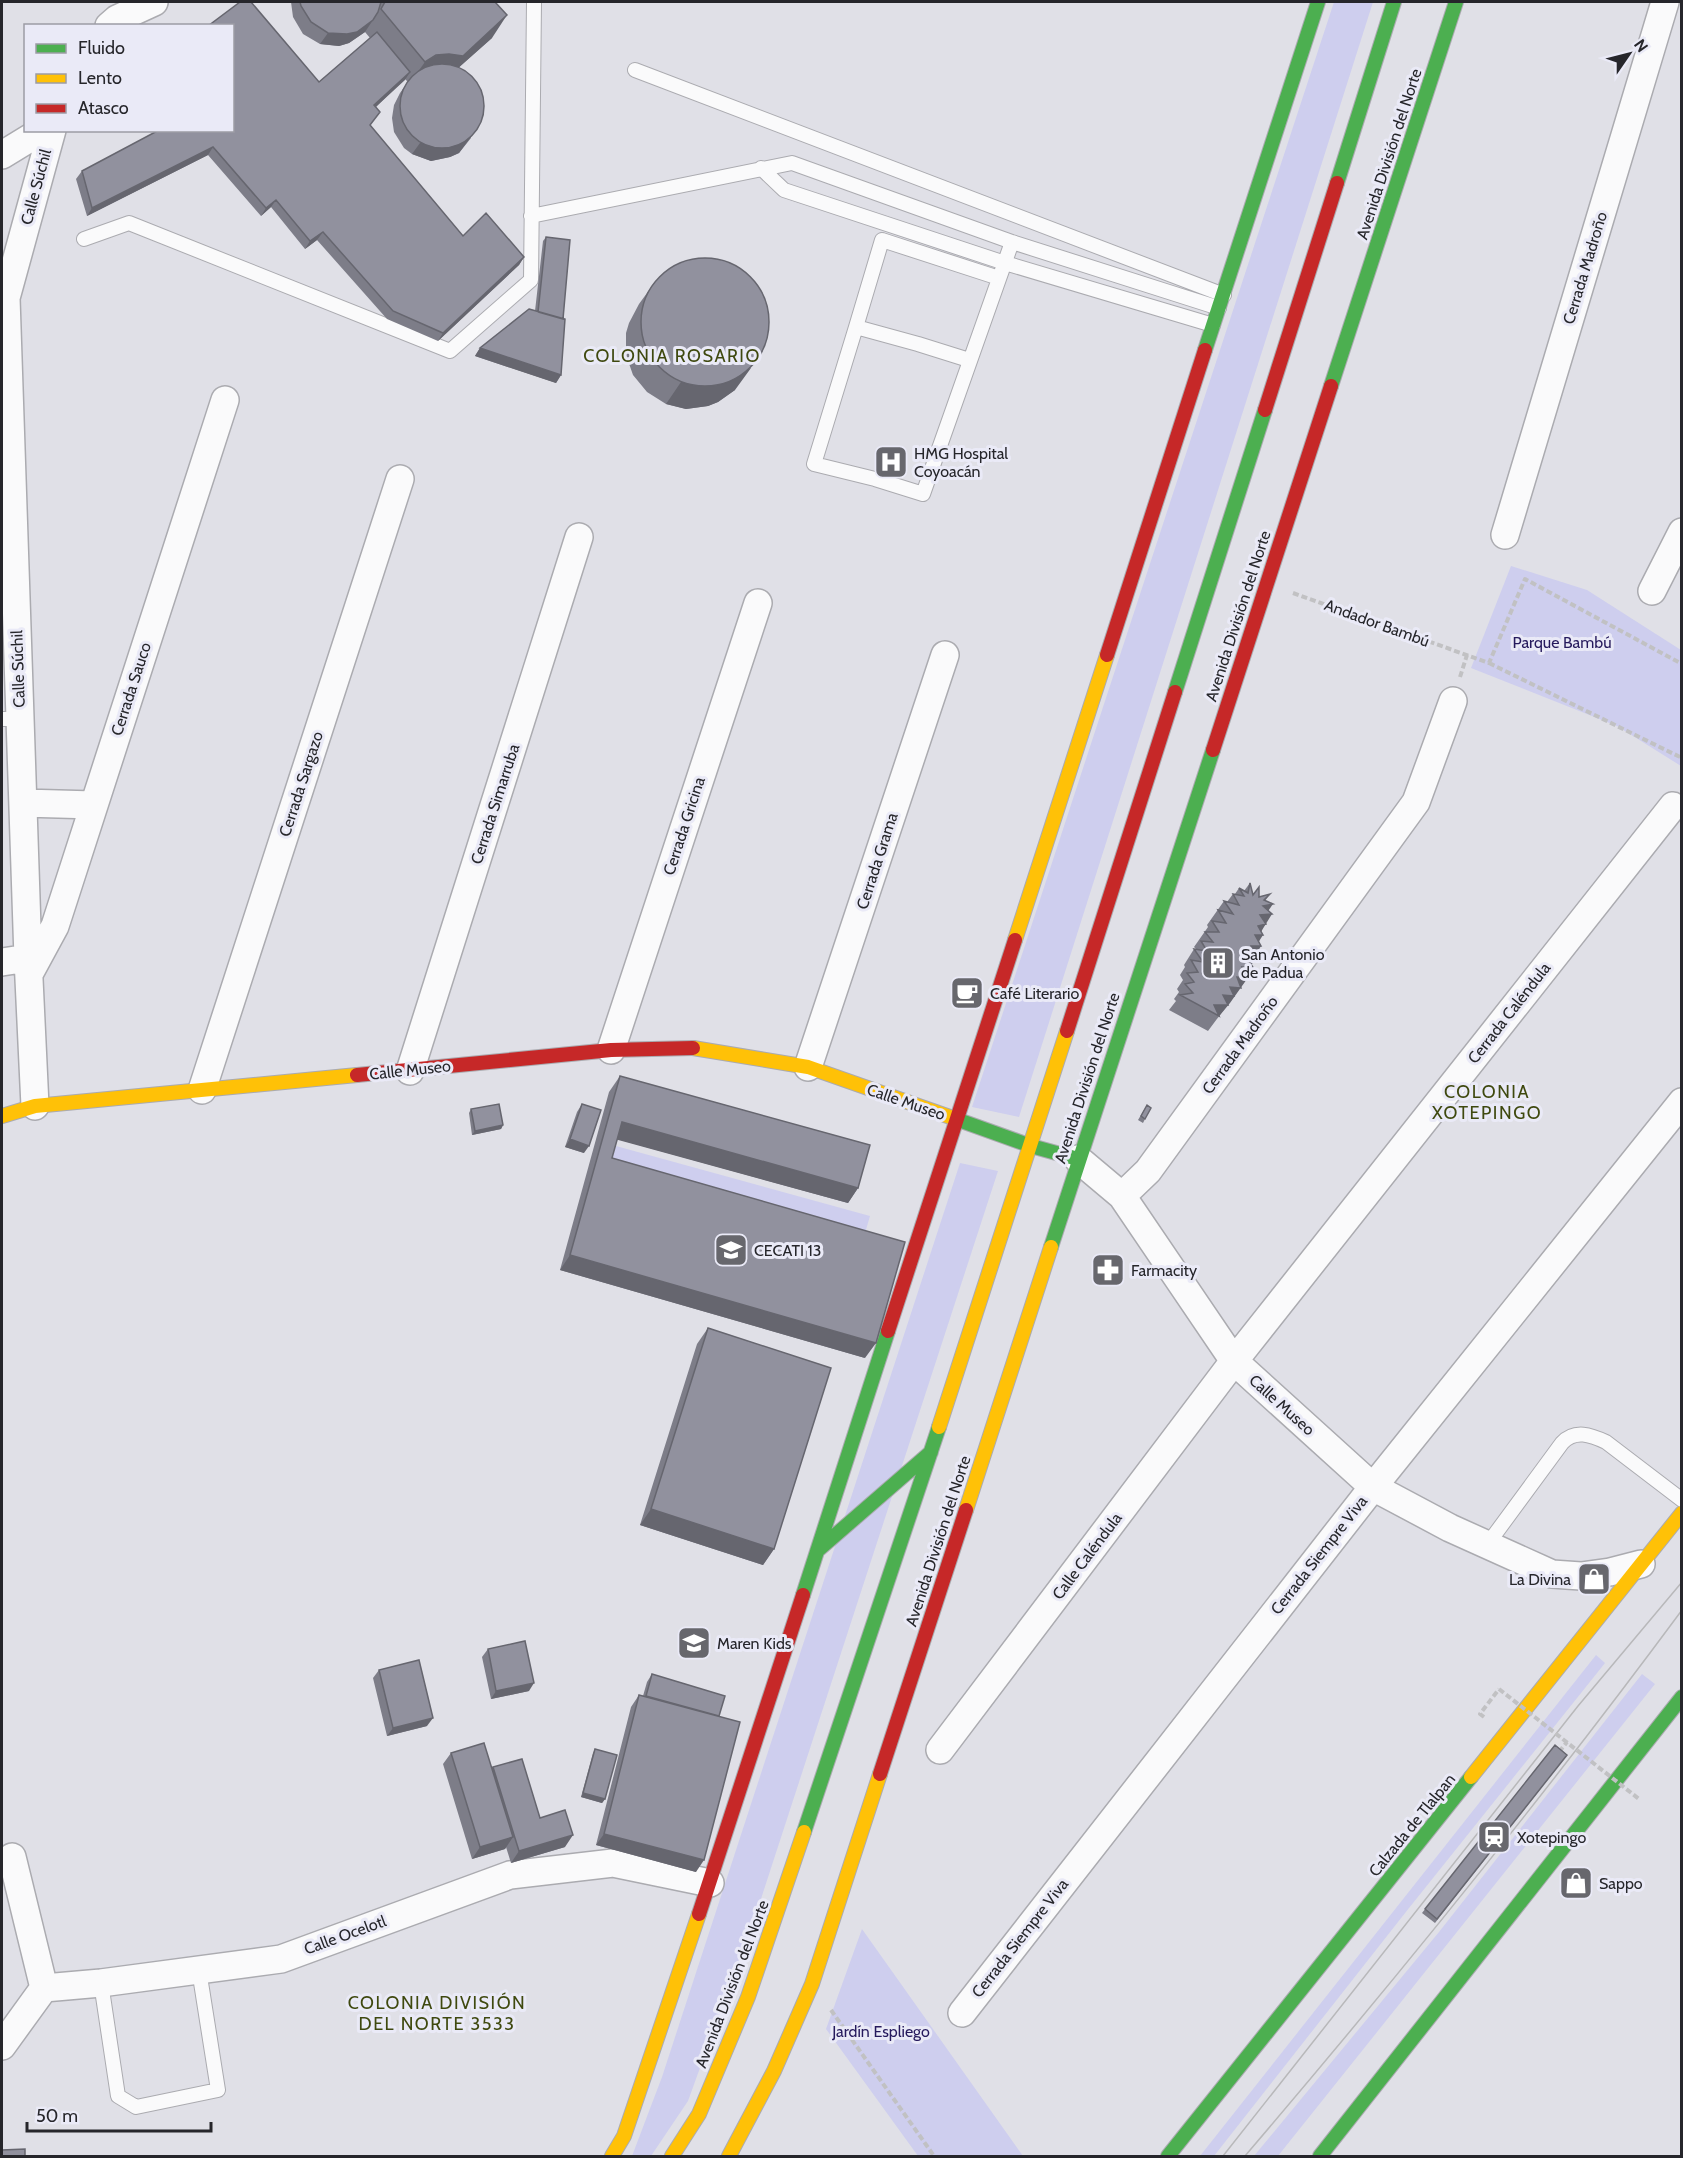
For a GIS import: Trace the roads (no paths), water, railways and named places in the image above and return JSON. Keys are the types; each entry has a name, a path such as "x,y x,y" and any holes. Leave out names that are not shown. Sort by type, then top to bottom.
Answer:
{"main road":[{"path":"612,2157 624,2136 710,1883 1318,2"},
{"name":"Avenida División del Norte","path":"672,2157 699,2114 748,1997 931,1452 1031,1146 1394,2"},
{"name":"Avenida División del Norte","path":"729,2157 789,2042 812,1984 1078,1159 1456,2"},
{"name":"Calle Museo","path":"2,1116 35,1106 611,1050 699,1048 808,1067 1031,1146 1078,1159"},
{"path":"817,1551 931,1452"},
{"name":"Calzada de Tlalpan","path":"1168,2157 1682,1513"},
{"path":"1322,2156 1682,1697"}],"street":[{"path":"113,22 154,2"},
{"name":"Cerrada Madroño","path":"1505,535 1665,2"},
{"path":"2,155 40,132"},
{"name":"Calle Súchil","path":"35,1106 22,803 11,719 4,299 50,132"},
{"name":"Cerrada Sauco","path":"28,966 55,926 225,400"},
{"name":"Cerrada Sargazo","path":"202,1090 400,479"},
{"path":"1652,591 1682,532"},
{"name":"Cerrada Simarruba","path":"410,1071 579,537"},
{"name":"Cerrada Gricina","path":"611,1050 758,603"},
{"name":"Cerrada Grama","path":"808,1067 945,655"},
{"name":"Cerrada Madroño","path":"1122,1196 1148,1171 1416,802 1453,701"},
{"path":"22,803 94,805"},
{"name":"Cerrada Caléndula","path":"1234,1361 1673,806"},
{"path":"2,962 28,966"},
{"name":"Cerrada Siempre Viva","path":"962,2013 1373,1487 1682,1102"},
{"name":"Calle Museo","path":"1078,1159 1122,1196 1234,1361 1373,1487 1450,1528 1552,1574 1566,1576 1610,1572 1641,1564"},
{"name":"Calle Caléndula","path":"940,1750 1234,1361"},
{"path":"2,2046 44,1989 12,1857"},
{"name":"Calle Ocelotl","path":"44,1989 281,1959 510,1875 613,1863 710,1883"}],"lane":[{"path":"84,239 129,223 450,351 531,280 534,2"},
{"path":"635,70 1222,302"},
{"path":"531,216 792,163 1012,242 1222,302"},
{"path":"761,168 784,190 1005,263 1213,325"},
{"path":"999,278 882,240 814,464 923,494 1012,242"},
{"path":"855,327 969,360"},
{"path":"1487,1545 1562,1443 1567,1438 1578,1434 1593,1436 1606,1442 1682,1500"},
{"path":"101,1983 118,2096 136,2107 218,2090 199,1970"}],"tram line":[{"path":"1223,2156 1578,1706 1682,1582"},
{"path":"1245,2156 1468,1887 1682,1610"}],"place":[{"name":"HMG Hospital Coyoacán","path":"891,462"},
{"name":"San Antonio de Padua","path":"1218,963"},
{"name":"Café Literario","path":"967,993"},
{"name":"CECATI 13","path":"731,1250"},
{"name":"Farmacity","path":"1108,1270"},
{"name":"La Divina","path":"1594,1579"},
{"name":"Maren Kids","path":"694,1643"},
{"name":"Xotepingo","path":"1494,1837"},
{"name":"Sappo","path":"1576,1883"}],"district":[{"name":"COLONIA ROSARIO","path":"672,356"},
{"name":"COLONIA XOTEPINGO","path":"1487,1102"},
{"name":"COLONIA DIVISIÓN DEL NORTE 3533","path":"437,2013"}],"park label":[{"name":"Parque Bambú","path":"1562,642"},
{"name":"Jardín Espliego","path":"881,2031"}]}
